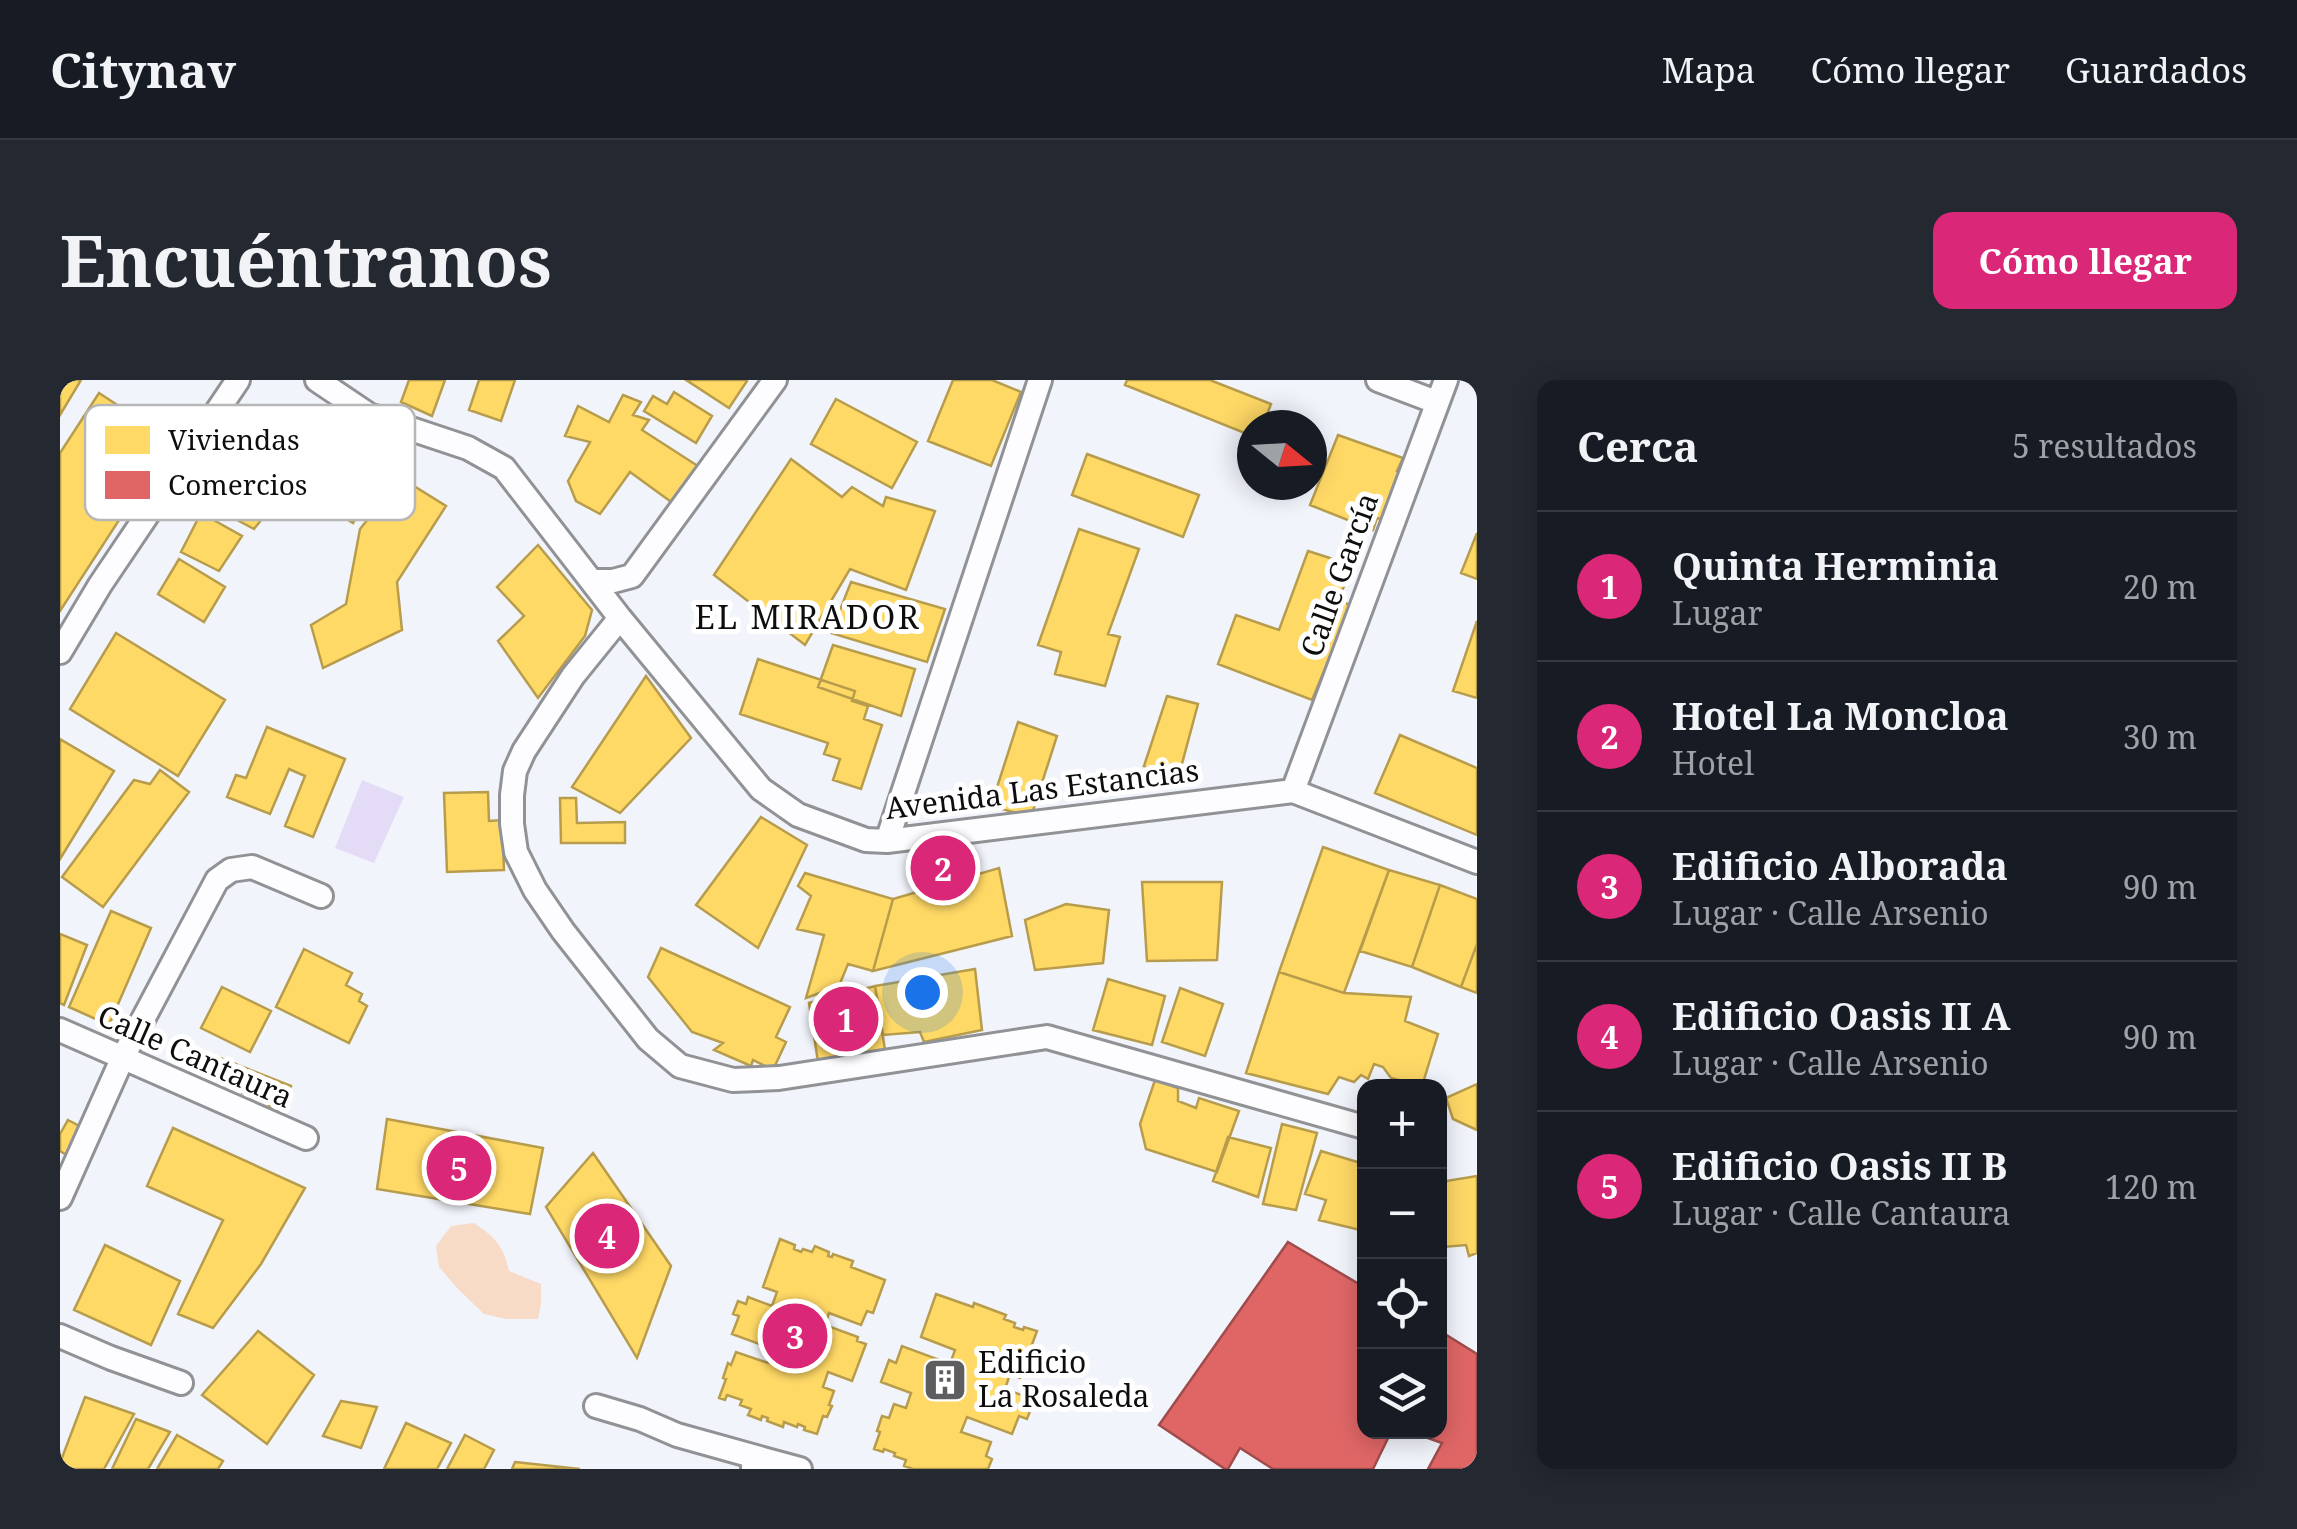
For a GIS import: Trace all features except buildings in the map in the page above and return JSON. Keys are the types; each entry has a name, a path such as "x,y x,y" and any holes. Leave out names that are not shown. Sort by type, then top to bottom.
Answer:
{"street":[{"path":"221,405 238,380"},
{"name":"Avenida Las Estancias","path":"316,380 354,405"},
{"path":"592,581 632,576 775,380"},
{"path":"887,841 1040,380"},
{"path":"1378,380 1441,391"},
{"name":"Calle García","path":"1293,791 1441,391"},
{"name":"Avenida Las Estancias","path":"415,430 468,448 504,468 760,789 798,815 866,840 887,841 1293,791 1477,862"},
{"path":"60,652 144,520"},
{"path":"620,618 573,676 524,751 515,771 512,824 516,852 534,890 648,1039 680,1066 733,1080 778,1078 1046,1038 1357,1125"},
{"path":"60,1198 123,1057 217,880 231,870 252,867 321,896"},
{"name":"Calle Cantaura","path":"60,1030 306,1138"},
{"path":"60,1336 181,1383"},
{"path":"596,1406 757,1464 800,1469"}],"shaded area":[{"path":"362,780 404,797 374,863 335,848"},
{"path":"474,1223 498,1243 509,1271 541,1284 538,1319 484,1314 439,1267 436,1246 451,1226"}],"place":[{"name":"Hotel La Moncloa","path":"943,868"},
{"name":"Quinta Herminia","path":"846,1019"},
{"name":"Edificio Oasis II B","path":"459,1168"},
{"name":"Edificio Oasis II A","path":"607,1236"},
{"name":"Edificio Alborada","path":"795,1336"},
{"name":"Edificio La Rosaleda","path":"945,1380"}],"district":[{"name":"EL MIRADOR","path":"808,618"}]}
